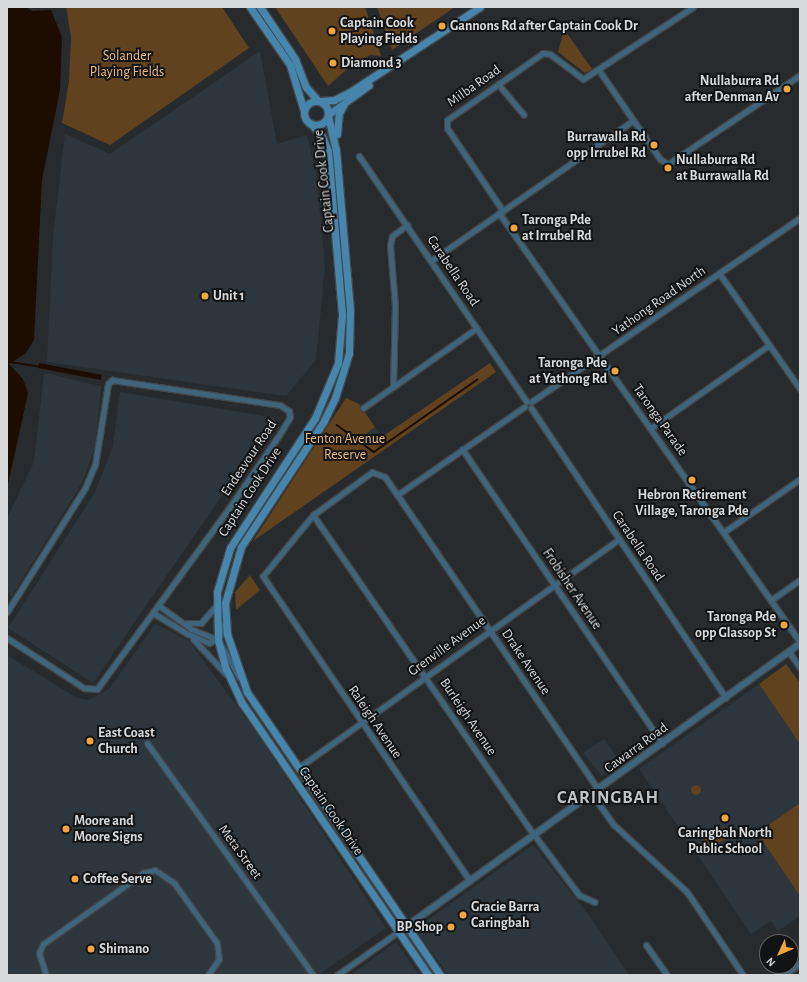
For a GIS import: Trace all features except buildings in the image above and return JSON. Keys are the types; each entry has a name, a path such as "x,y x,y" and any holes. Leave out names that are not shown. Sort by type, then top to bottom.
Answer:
{"main road":[{"name":"Captain Cook Drive","path":"250,7 290,65 304,111"},
{"path":"260,7 295,59 306,87 329,115"},
{"path":"397,64 341,97 309,103 304,111 305,120 312,125 323,124 329,115 350,98 480,7"},
{"path":"336,150 338,113 350,98"},
{"name":"Captain Cook Drive","path":"329,115 336,150 350,311 349,353 335,398 324,421 241,547 228,585 225,619 239,677 298,768 440,975"},
{"name":"Captain Cook Drive","path":"312,125 322,136 328,151 342,315 338,363 315,418 230,548 215,607 218,640 231,683 291,775 428,975"},
{"name":"Grenville Avenue","path":"291,775 298,768"},
{"path":"398,932 407,926"}],"street":[{"path":"693,7 600,72 632,121 666,164 674,162 800,75"},
{"name":"Milba Road","path":"501,212 446,126 449,118 546,52 584,80 600,72"},
{"path":"498,84 524,115"},
{"path":"432,260 632,121"},
{"name":"Carabella Road","path":"359,156 432,260 726,698"},
{"name":"Taronga Parade","path":"501,212 800,643"},
{"name":"Yathong Road North","path":"529,404 800,218"},
{"path":"393,387 395,320 390,245 392,236 407,225"},
{"path":"720,273 800,389"},
{"path":"363,408 477,328"},
{"path":"651,428 769,345"},
{"name":"Endeavour Road","path":"7,612 85,488 95,465 108,384 112,380 286,406 290,417 153,613 97,689 90,691 7,638"},
{"path":"397,495 529,404"},
{"name":"Frobisher Avenue","path":"462,449 662,743"},
{"name":"Drake Avenue","path":"313,515 377,471 397,495 598,790"},
{"path":"724,532 800,479"},
{"name":"Raleigh Avenue","path":"313,515 263,576 470,881"},
{"name":"Burleigh Avenue","path":"313,515 534,835 579,895 595,902"},
{"name":"Grenville Avenue","path":"298,768 619,539"},
{"path":"771,600 800,580"},
{"path":"158,605 181,622 218,640 239,677"},
{"path":"181,622 201,623 215,607"},
{"path":"153,613 188,634 205,642 218,640"},
{"path":"218,640 225,619"},
{"path":"188,634 211,655 231,683"},
{"name":"Cawarra Road","path":"407,926 726,698 800,643"},
{"path":"789,652 800,668"},
{"name":"Meta Street","path":"147,743 313,975"},
{"path":"592,794 614,825 687,892 743,975"},
{"path":"46,975 38,953 43,944 143,873 155,870 174,883 217,944 219,959 208,975"},
{"path":"337,975 398,932"},
{"path":"646,945 667,975"},
{"path":"784,975 800,964"}],"shaded area":[{"path":"7,7 26,7 32,11 51,10 62,37 60,90 42,180 34,340 26,353 9,364 23,379 28,393 7,489"},
{"path":"260,51 277,144 307,135 316,173 325,266 316,360 286,396 47,362 53,236 65,134 110,154"},
{"path":"39,363 102,375 101,380 38,368"},
{"path":"44,373 101,386 96,444 83,481 12,596 7,593 7,518 34,462"},
{"path":"120,392 275,418 93,683 8,628 95,492 113,446"},
{"path":"375,427 382,437 372,443 366,434"},
{"path":"155,624 189,641 256,732 386,928 318,975 7,975 7,655 77,698 88,700 109,689"},
{"name":"Caringbah North Public School","path":"759,684 800,744 800,803 757,833 800,896 800,916 778,931 771,921 751,934 639,769"},
{"path":"604,739 620,762 602,776 583,753"},
{"path":"533,845 589,915 629,975 448,975 415,929"},
{"path":"396,942 419,975 350,975"}],"green space":[{"name":"Solander Playing Fields","path":"66,7 222,7 249,48 110,145 62,123 69,81 71,37"},
{"name":"Captain Cook Playing Fields","path":"275,7 365,7 381,56 370,55 352,65 328,86"},
{"path":"377,7 455,7 392,50"},
{"path":"564,29 592,69 585,73 558,52"},
{"name":"Fenton Avenue Reserve","path":"490,363 496,372 253,541 346,398 359,404 375,427 366,434 373,443"},
{"path":"250,575 260,590 236,610 235,592"},
{"path":"786,664 800,683 800,744 759,684"},
{"path":"694,785 698,785 700,786 700,794 694,795 691,792 691,788"},
{"path":"800,803 800,896 757,833"},
{"path":"724,827 729,838 707,848 702,836"}],"waterway":[{"path":"10,362 40,367"},
{"path":"337,425 374,452 477,380"}],"place":[{"name":"Gannons Rd after Captain Cook Dr","path":"442,26"},
{"name":"Captain Cook Playing Fields","path":"332,31"},
{"name":"Diamond 3","path":"333,63"},
{"name":"Nullaburra Rd after Denman Av","path":"787,89"},
{"name":"Burrawalla Rd opp Irrubel Rd","path":"654,145"},
{"name":"Nullaburra Rd at Burrawalla Rd","path":"668,168"},
{"name":"Taronga Pde at Irrubel Rd","path":"514,228"},
{"name":"Unit 1","path":"205,296"},
{"name":"Taronga Pde at Yathong Rd","path":"615,371"},
{"name":"Hebron Retirement Village, Taronga Pde","path":"692,480"},
{"name":"Taronga Pde opp Glassop St","path":"784,625"},
{"name":"East Coast Church","path":"90,741"},
{"name":"Caringbah North Public School","path":"725,818"},
{"name":"Moore and Moore Signs","path":"66,829"},
{"name":"Coffee Serve","path":"75,879"},
{"name":"Gracie Barra Caringbah","path":"463,915"},
{"name":"BP Shop","path":"451,927"},
{"name":"Shimano","path":"91,949"}],"district":[{"name":"CARINGBAH","path":"608,798"}]}
